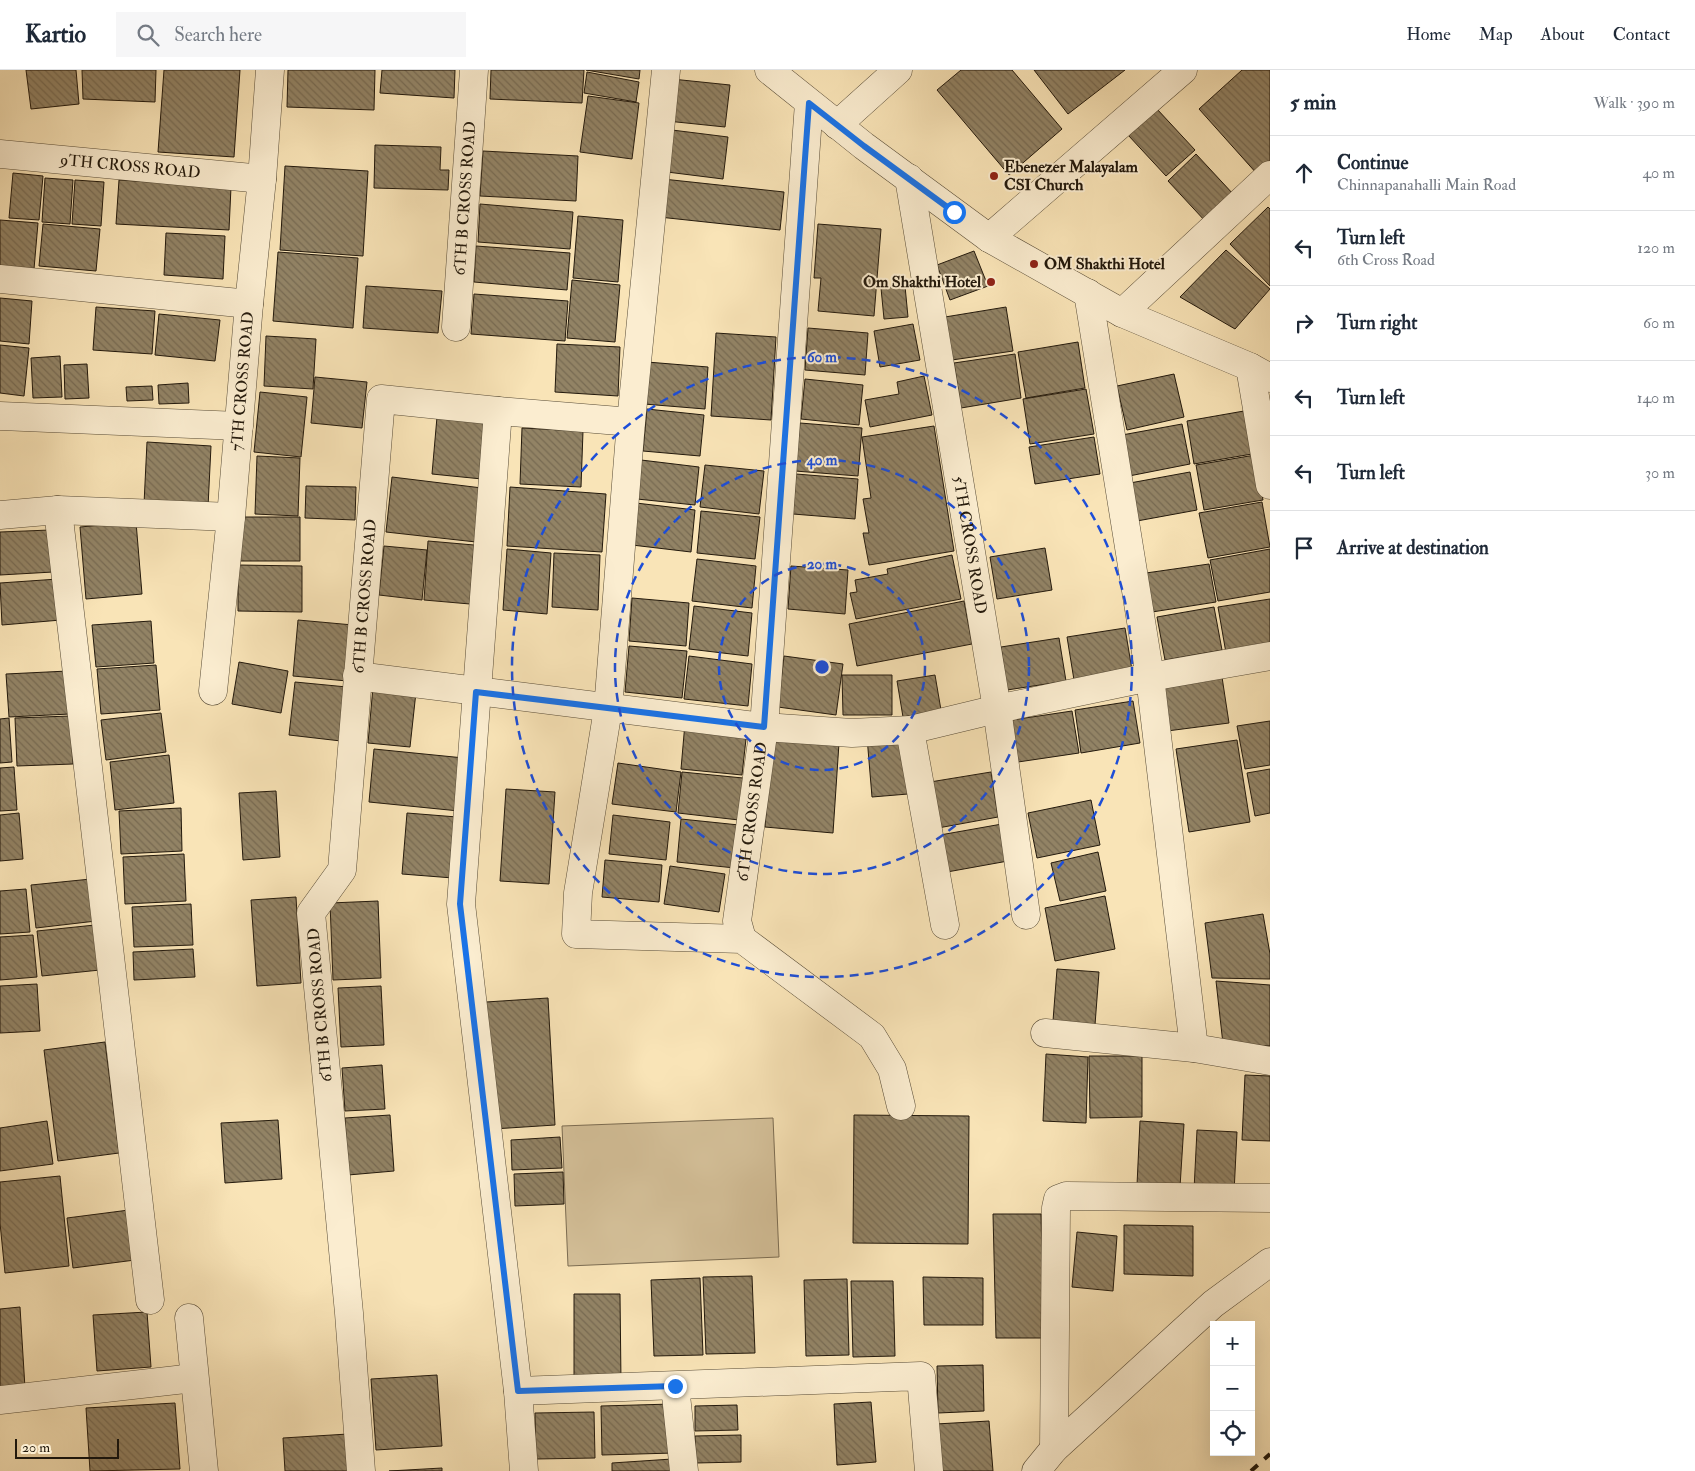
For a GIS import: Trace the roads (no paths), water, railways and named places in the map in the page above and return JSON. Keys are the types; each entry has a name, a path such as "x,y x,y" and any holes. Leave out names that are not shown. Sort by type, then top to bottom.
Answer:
{"street":[{"name":"7TH CROSS ROAD","path":"213,691 231,517 249,304 262,179 270,70"},
{"name":"6TH B CROSS ROAD","path":"456,327 474,70"},
{"path":"666,70 631,422 608,709 578,893 576,934 739,930 872,1036 892,1069 901,1106"},
{"path":"769,70 837,125 989,238 1122,313 1260,373 1270,484"},
{"path":"837,125 898,70"},
{"path":"989,238 1183,70"},
{"name":"6TH CROSS ROAD","path":"739,930 764,727 809,103"},
{"name":"9TH CROSS ROAD","path":"0,154 262,179"},
{"path":"1122,313 1270,175"},
{"name":"5TH CROSS ROAD","path":"909,178 997,709 1026,915"},
{"path":"0,279 249,304"},
{"path":"1088,293 1150,676 1194,1048"},
{"name":"6TH B CROSS ROAD","path":"361,1471 348,1303 311,913 342,870 381,399 498,411"},
{"path":"524,1471 518,1391 460,904 498,411 631,422"},
{"path":"0,416 239,426"},
{"path":"0,515 58,510 231,517"},
{"path":"58,510 150,1300"},
{"path":"357,676 608,709 764,727 852,733 910,730 1150,676 1270,656"},
{"path":"910,730 945,925"},
{"path":"1045,1033 1194,1048 1270,1061"},
{"path":"1054,1449 1056,1208 1058,1199 1066,1196 1270,1198"},
{"path":"1036,1471 1054,1449 1213,1304 1270,1262"},
{"path":"189,1318 204,1471"},
{"path":"518,1391 921,1376 929,1471"},
{"path":"0,1400 194,1378"},
{"path":"675,1386 684,1471"}],"railway":[{"path":"1251,1471 1270,1454"}],"place":[{"name":"Ebenezer Malayalam CSI Church","path":"994,176"},
{"name":"OM Shakthi Hotel","path":"1034,264"},
{"name":"Om Shakthi Hotel","path":"991,282"}]}
